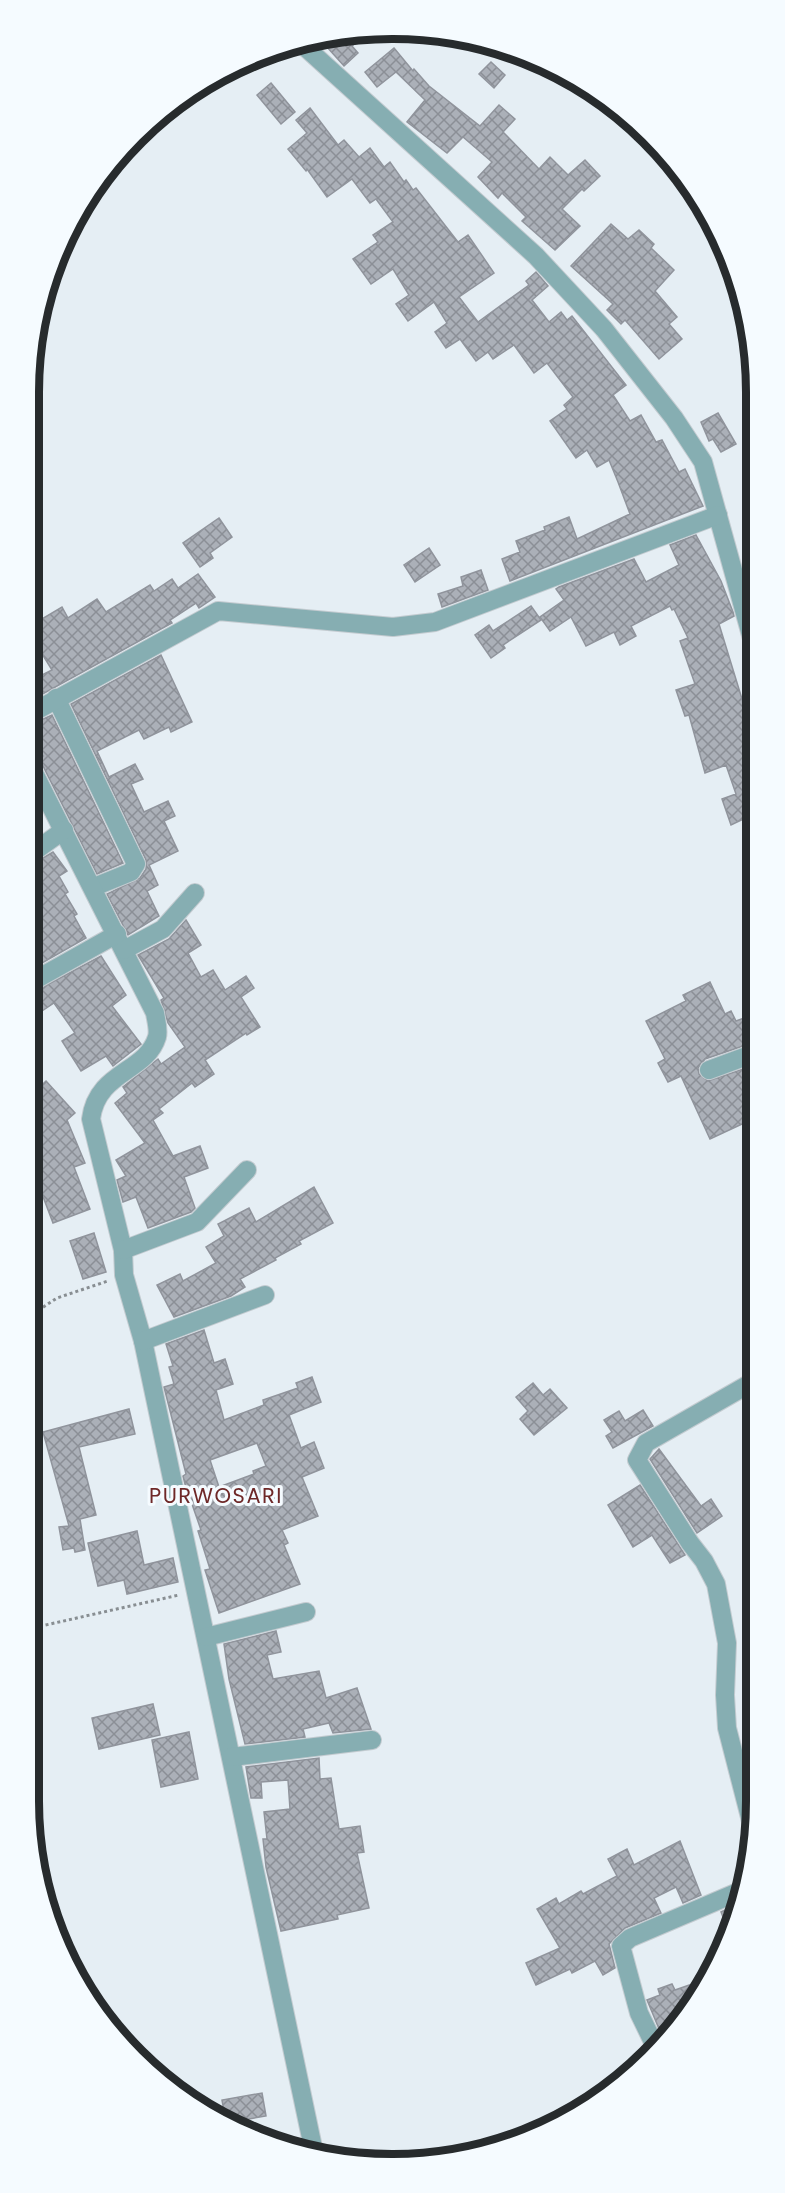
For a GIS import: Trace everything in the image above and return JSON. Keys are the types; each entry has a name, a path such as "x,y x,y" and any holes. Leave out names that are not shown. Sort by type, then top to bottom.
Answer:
{"street":[{"path":"308,50 536,256 604,329 674,418 703,462 746,617"},
{"path":"39,708 218,611 393,627 435,622 718,515"},
{"path":"56,698 136,864 131,872 94,887"},
{"path":"39,782 94,887 154,1013 158,1035 149,1051 100,1090 93,1102 91,1119 123,1250 124,1275 143,1341 312,2144"},
{"path":"39,848 64,830"},
{"path":"39,979 120,942 163,929 195,893"},
{"path":"709,1070 746,1056"},
{"path":"123,1250 197,1222 247,1170"},
{"path":"143,1341 265,1295"},
{"path":"746,1386 646,1443 637,1460 704,1561 716,1584 727,1643 724,1695 727,1728 746,1802"},
{"path":"206,1637 306,1612"},
{"path":"232,1757 372,1740"},
{"path":"652,2040 639,2013 621,1946 630,1938 733,1894"}],"path":[{"path":"39,1310 57,1298 124,1275"},
{"path":"39,1626 195,1591"}],"building":[{"path":"358,41 352,46 358,53 344,66 327,47"},
{"path":"394,48 429,86 480,126 499,105 515,119 503,132 539,169 550,157 568,175 585,160 600,176 584,191 582,189 562,209 580,226 555,250 522,221 526,217 502,193 498,198 478,177 492,162 463,137 447,153 407,122 425,100 396,72 377,87 365,72"},
{"path":"491,62 505,75 494,88 479,74"},
{"path":"271,83 295,112 281,124 257,95"},
{"path":"310,108 338,145 344,140 359,157 370,148 384,167 390,162 404,182 406,180 413,190 416,188 458,242 468,235 494,273 459,297 478,322 529,285 526,281 536,272 548,286 532,300 549,322 561,312 567,320 572,316 626,385 613,395 630,421 641,415 656,442 662,440 679,472 685,469 703,506 510,581 502,559 520,552 516,541 545,530 544,527 569,517 577,539 630,514 609,460 597,467 587,450 576,458 550,421 567,409 564,405 573,397 547,363 534,373 514,345 493,359 488,352 476,361 460,339 446,348 435,332 447,323 434,302 408,321 396,304 409,295 393,269 371,284 353,259 378,242 373,235 393,222 376,199 370,203 352,179 327,197 307,169 306,171 288,149 307,133 296,120"},
{"path":"611,224 628,239 639,230 654,244 651,248 674,270 655,291 677,317 669,324 682,339 659,359 625,320 621,324 607,310 613,304 571,266"},
{"path":"718,413 736,444 721,452 713,439 709,441 701,422"},
{"path":"219,518 232,537 210,553 213,558 200,567 183,543"},
{"path":"696,535 721,581 734,616 719,624 746,712 746,818 731,825 722,799 736,794 726,765 705,773 689,715 685,716 676,690 695,684 680,641 688,638 674,609 672,610 670,606 631,626 636,636 620,645 614,632 586,646 571,617 550,631 540,617 564,600 556,589 559,587 634,559 646,582 679,565 670,545"},
{"path":"429,548 440,565 415,582 404,565"},
{"path":"481,570 488,590 442,607 438,594 463,586 461,577"},
{"path":"198,574 215,597 199,608 196,603 170,620 172,623 39,696 39,676 52,670 39,649 39,614 42,619 62,607 68,618 97,599 106,612 150,585 154,591 172,579 178,588"},
{"path":"531,606 541,620 503,645 505,648 491,658 475,635 489,625 493,631"},
{"path":"161,655 192,722 171,732 169,727 144,739 139,730 97,751 109,777 135,764 143,779 131,784 144,812 168,801 175,816 164,821 178,851 149,865 158,885 147,891 159,916 128,935 107,894 140,878 146,869 146,860 71,704"},
{"path":"52,715 123,863 97,874 39,758 43,756 39,751 39,721"},
{"path":"53,852 67,871 59,876 68,892 65,894 77,914 74,916 86,938 39,965 39,860"},
{"path":"186,920 201,945 188,953 201,977 213,970 225,990 246,976 254,988 241,997 260,1027 247,1035 246,1033 205,1060 214,1074 195,1087 192,1083 159,1109 163,1113 153,1120 173,1156 200,1146 208,1168 184,1177 195,1208 191,1212 148,1228 136,1197 123,1202 117,1180 126,1176 116,1160 145,1143 115,1103 127,1093 123,1087 158,1059 161,1064 185,1047 168,1023 161,1000 164,998 138,955 169,939"},
{"path":"101,956 126,995 112,1006 141,1044 113,1066 106,1056 81,1071 62,1041 75,1033 54,1003 42,1011 39,1008 39,989"},
{"path":"710,982 725,1014 731,1011 736,1021 746,1017 746,1045 705,1059 698,1068 699,1074 708,1081 746,1068 746,1122 710,1139 681,1076 668,1082 658,1063 665,1059 646,1021 686,1001 683,995"},
{"path":"46,1081 75,1113 67,1120 85,1163 74,1167 90,1209 53,1223 39,1186 39,1116 42,1114 39,1110 39,1088"},
{"path":"314,1187 333,1223 299,1241 301,1244 275,1258 276,1260 240,1279 245,1287 231,1296 174,1317 157,1285 180,1274 183,1281 216,1263 206,1247 224,1236 218,1224 249,1208 256,1222"},
{"path":"94,1233 106,1272 83,1279 70,1241"},
{"path":"204,1330 214,1363 225,1359 233,1384 216,1390 224,1420 264,1405 263,1400 298,1388 296,1383 312,1377 321,1402 289,1415 301,1448 314,1442 324,1468 302,1477 318,1516 282,1530 288,1543 284,1545 300,1584 219,1613 205,1570 210,1569 198,1531 201,1530 185,1484 183,1476 186,1474 164,1387 174,1384 169,1367 173,1366 166,1344","holes":["257,1443 266,1466 253,1471 254,1474 219,1487 210,1460"]},
{"path":"533,1383 543,1395 550,1389 567,1408 534,1435 520,1419 528,1411 516,1397"},
{"path":"129,1409 135,1434 79,1447 96,1515 80,1519 85,1550 75,1552 74,1548 63,1550 59,1527 69,1526 43,1432"},
{"path":"643,1410 653,1426 613,1448 606,1436 612,1432 604,1420 619,1411 625,1421"},
{"path":"659,1449 701,1506 711,1499 722,1516 697,1533 650,1459"},
{"path":"640,1485 685,1555 670,1563 652,1535 633,1547 608,1505"},
{"path":"137,1531 144,1565 173,1558 178,1582 127,1594 124,1580 98,1586 88,1543"},
{"path":"276,1631 281,1652 267,1655 273,1679 319,1671 326,1698 357,1688 371,1729 333,1733 329,1723 303,1729 305,1737 245,1744 229,1679 224,1644"},
{"path":"153,1704 160,1735 99,1749 92,1718"},
{"path":"189,1732 198,1779 161,1787 152,1740"},
{"path":"319,1758 320,1779 331,1778 339,1829 360,1826 364,1852 357,1853 369,1908 337,1915 338,1919 281,1931 266,1867 263,1839 267,1839 264,1812 290,1809 288,1780 261,1782 262,1798 251,1798 246,1767"},
{"path":"680,1841 701,1895 683,1903 676,1887 654,1898 661,1913 625,1928 609,1944 615,1968 603,1975 595,1961 572,1973 570,1969 536,1985 526,1963 560,1948 537,1909 556,1898 559,1904 581,1891 583,1894 617,1876 608,1859 627,1849 634,1865"},
{"path":"729,1908 724,1921 721,1912"},
{"path":"695,1983 660,2031 647,2000 660,1995 658,1989 672,1984 675,1990"},
{"path":"262,2093 266,2116 241,2120 224,2111 222,2100"}],"district":[{"name":"PURWOSARI","path":"216,1496"}]}
